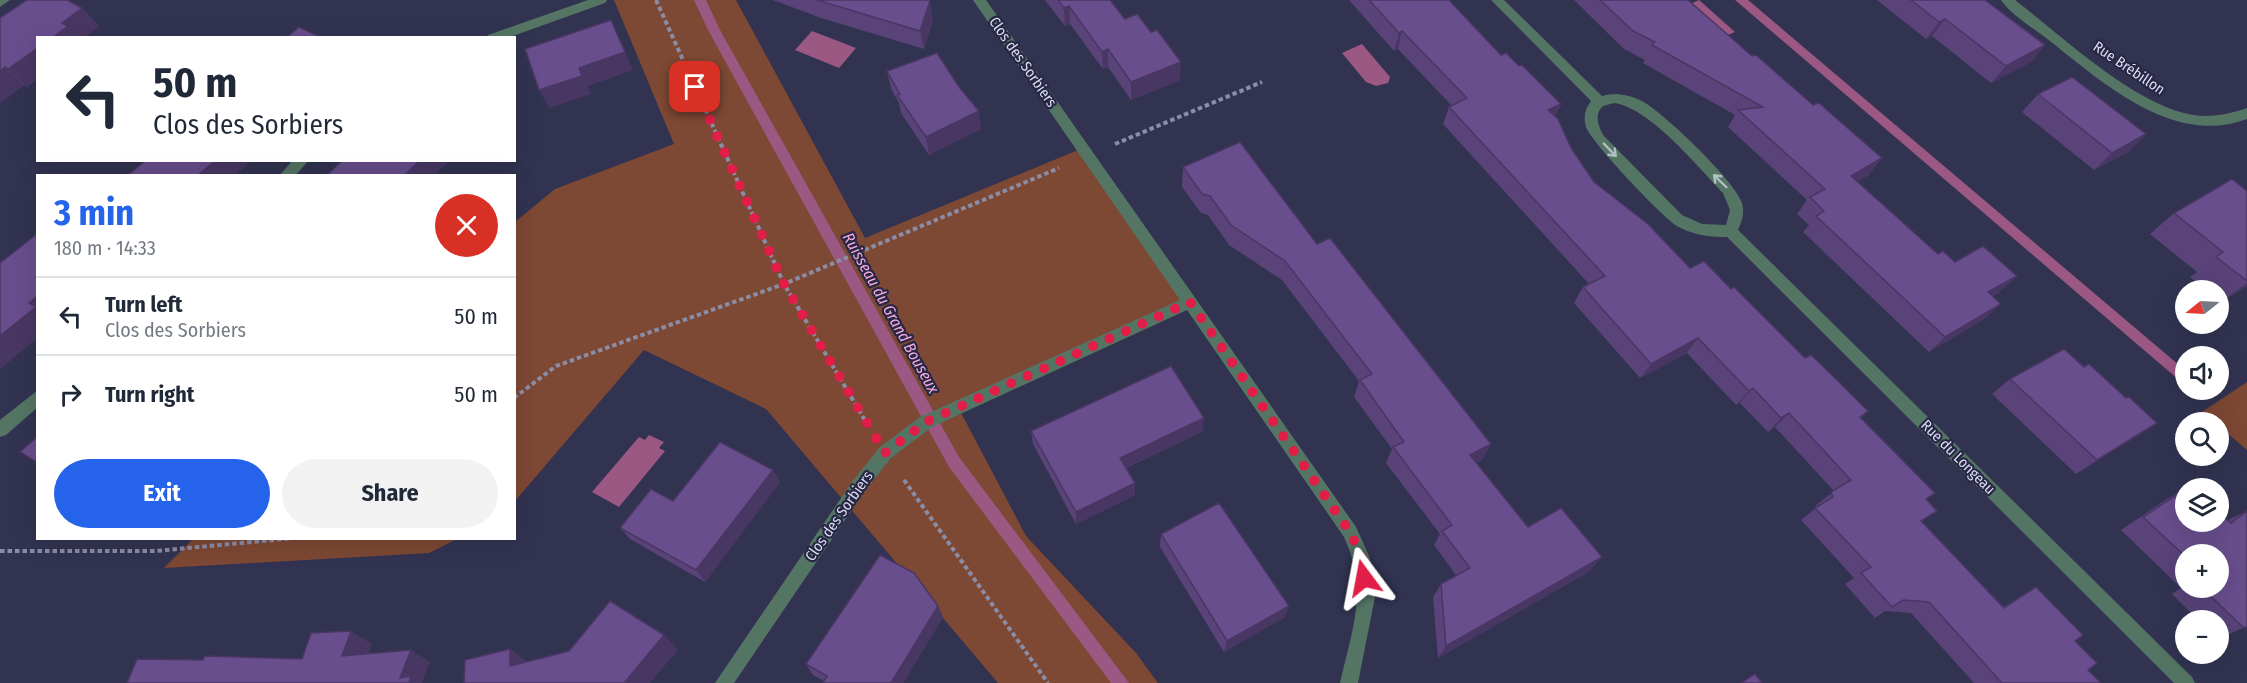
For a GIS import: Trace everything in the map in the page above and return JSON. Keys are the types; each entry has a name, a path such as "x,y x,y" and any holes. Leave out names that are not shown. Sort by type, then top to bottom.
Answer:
{"street":[{"path":"0,3 4,0"},
{"path":"498,36 601,0"},
{"name":"Clos des Sorbiers","path":"980,0 1350,532 1362,558 1367,597 1349,683"},
{"path":"1497,0 1599,101"},
{"name":"Rue Brébillon","path":"2007,0 2116,82 2152,105 2182,118 2212,121 2247,113"},
{"path":"1624,100 1638,104 1651,113 1728,189 1736,200 1738,212 1730,231 1701,230 1677,219 1598,138 1592,128 1590,117 1592,108 1599,101 1624,100"},
{"path":"288,174 301,162"},
{"name":"Rue du Longeau","path":"1730,231 2186,683"},
{"name":"Clos des Sorbiers","path":"724,683 858,486 885,453 926,422 1190,302"},
{"path":"0,430 36,398"}],"path":[{"path":"656,0 784,284 885,453 1048,683"},
{"path":"516,396 556,366 784,284 864,250"},
{"path":"0,551 156,551 273,540"}],"shaded area":[{"path":"614,0 736,0 865,238 1083,148 1190,302 958,407 1026,536 1136,653 1158,683 998,683 766,409 644,350 516,500 516,221 555,189 674,144"},
{"path":"1699,0 1735,32 1719,39 1682,8"},
{"path":"812,31 856,48 839,68 795,50"},
{"path":"1362,44 1390,77 1388,83 1376,86 1366,82 1342,53"},
{"path":"2247,382 2247,450 2229,435 2229,412 2202,412 2220,400 2229,400 2229,394"},
{"path":"649,435 664,442 659,448 665,451 619,507 592,492 639,437 645,440"},
{"path":"192,540 455,540 429,553 164,568"}],"building":[{"path":"27,0 67,0 82,8 62,23 68,26 55,36 36,36 36,49 8,69 5,67 0,71 0,18"},
{"path":"817,0 927,0 930,1 920,31"},
{"path":"1058,0 1110,0 1125,19 1137,14 1151,32 1157,30 1181,62 1131,82 1108,49 1102,52 1069,6 1064,8"},
{"path":"1369,0 1449,0 1501,55 1506,53 1519,66 1522,65 1561,104 1548,110 1558,119 1571,148 1594,182 1648,224 1690,268 1704,261 1731,289 1734,287 1805,358 1811,355 1834,377 1868,411 1860,417 1935,493 1926,499 1937,511 1921,521 2004,608 2036,587 2083,635 2075,641 2097,663 2088,670 2101,683 2002,683 1929,602 1903,600 1892,607 1861,573 1871,567 1815,508 1833,497 1831,492 1851,480 1789,413 1781,418 1753,388 1749,391 1698,338 1651,364 1583,287 1605,276 1449,107 1467,98 1402,31 1399,33"},
{"path":"1600,0 1688,0 1752,56 1756,55 1813,105 1819,103 1882,158 1851,176 1938,254 1943,251 1955,262 1983,246 2017,276 1988,292 2001,304 1945,337 1816,216 1824,211 1810,197 1825,189 1738,110 1763,107 1652,45 1655,42 1633,31"},
{"path":"1911,0 1985,0 2045,45 2006,66 1945,19 1939,22"},
{"path":"611,20 625,52 579,68 582,76 539,90 525,49"},
{"path":"299,27 318,36 288,36"},
{"path":"937,53 959,87 979,111 926,137 897,95 900,94 887,71"},
{"path":"2072,77 2146,134 2112,153 2038,94"},
{"path":"1240,142 1317,244 1330,238 1491,444 1470,455 1528,527 1561,508 1602,557 1446,646 1441,584 1470,568 1442,531 1452,525 1393,447 1404,442 1360,380 1372,374 1285,261 1231,225 1210,196 1202,194 1183,167"},
{"path":"144,162 214,162 199,174 129,174"},
{"path":"341,162 418,162 406,174 328,174"},
{"path":"2232,179 2247,191 2247,281 2216,257 2223,252 2174,213"},
{"path":"36,235 36,298 29,303 36,307 0,336 0,263"},
{"path":"2064,349 2084,367 2089,364 2157,423 2097,460 2010,379"},
{"path":"1171,366 1204,418 1120,458 1135,483 1076,512 1031,431"},
{"path":"36,438 36,462 20,452"},
{"path":"720,442 773,470 696,570 620,528 651,489 673,501"},
{"path":"2175,496 2175,532 2229,532 2229,521 2231,523 2247,511 2247,626 2244,628 2229,614 2229,610 2225,610 2212,598 2229,598 2229,544 2175,544 2175,547 2143,517"},
{"path":"1219,503 1289,606 1227,641 1161,534"},
{"path":"880,555 914,573 938,606 891,683 823,683 827,676 806,664"},
{"path":"610,601 664,635 624,683 464,683 465,660 510,649 510,666 569,651"},
{"path":"351,631 342,656 411,650 400,678 411,676 409,683 127,683 137,659 203,660 205,656 302,659 311,633"},
{"path":"1755,674 1762,683 1741,683"}],"waterway":[{"name":"Ruisseau du Grand Bouseux","path":"700,0 714,30 954,462 1121,683"},
{"path":"1741,0 2175,371"}],"route":[{"path":"695,87 784,284 885,453 926,422 1190,302 1350,532 1362,558 1364,578"}]}
